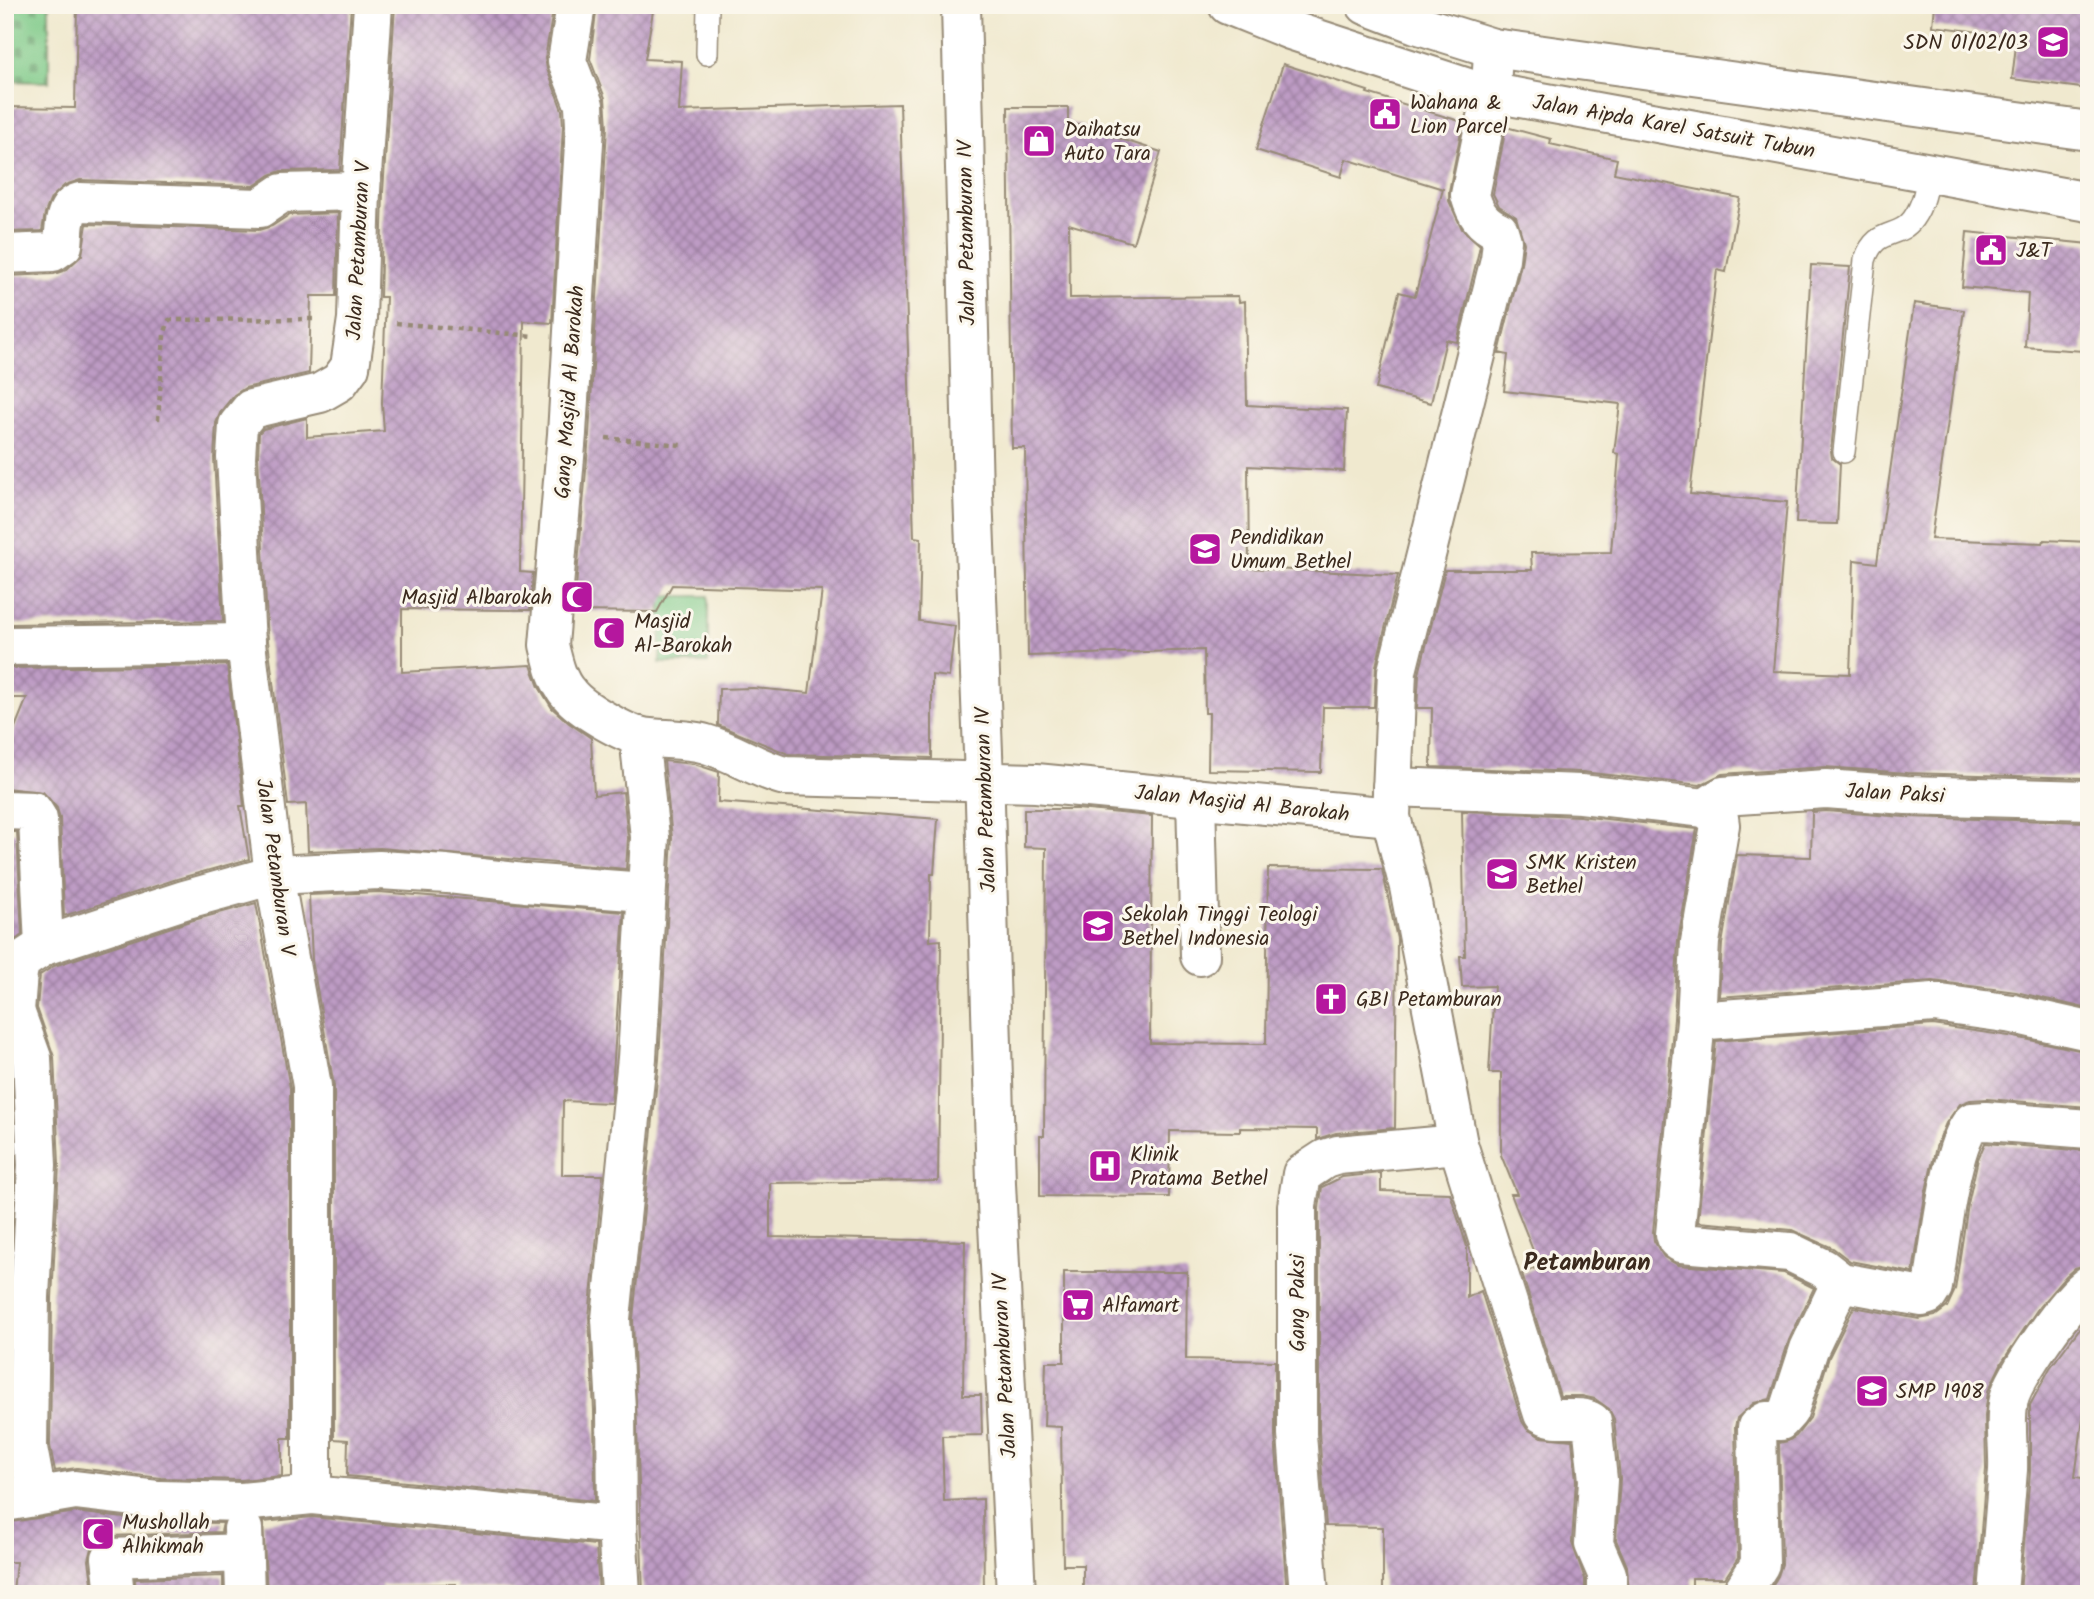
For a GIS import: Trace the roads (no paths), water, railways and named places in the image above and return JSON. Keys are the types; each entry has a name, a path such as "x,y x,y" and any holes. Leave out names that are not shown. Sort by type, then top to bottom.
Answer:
{"street":[{"name":"Jalan Petamburan V","path":"312,1495 312,1086 274,876 246,643 236,457 238,425 251,409 320,393 339,382 350,367 357,319 361,191 373,5"},
{"name":"Gang Masjid Al Barokah","path":"576,5 567,61 584,105 585,126 567,434 549,645 555,670 569,695 596,717 639,736"},
{"name":"Jalan Petamburan IV","path":"961,5 973,493 996,1183 1016,1594"},
{"name":"Jalan Aipda Karel Satsuit Tubun","path":"1228,5 1290,30 1457,85 1491,93 2089,202"},
{"path":"1366,5 1493,48 2089,131"},
{"path":"1493,48 1491,93 1470,195 1475,211 1487,226 1499,232 1502,241 1500,259 1397,671 1391,802 1458,1144 1495,1267 1543,1414 1553,1420 1586,1418 1592,1422 1598,1480 1594,1544 1607,1574 1608,1594"},
{"path":"5,254 59,250 64,246 67,211 80,202 260,208 282,193 361,191"},
{"path":"6,640 246,643"},
{"path":"621,1594 611,1319 637,1058 650,837 639,736"},
{"name":"Jalan Masjid Al Barokah","path":"639,736 702,743 729,751 767,772 785,776 1036,783 1196,798 1391,802 1581,794 1705,808"},
{"name":"Jalan Paksi","path":"1705,808 1723,796 1826,789 1906,795 2089,800"},
{"path":"1196,798 1200,956"},
{"path":"1705,808 1719,818 1720,825 1700,942 1696,1021 1675,1234 1677,1240 1684,1244 1790,1252 1824,1268 1841,1282 1922,1297 1928,1295 1933,1287 1955,1160 1965,1129 1972,1122 1986,1121 2089,1129"},
{"path":"5,810 33,811 38,819 44,946"},
{"path":"617,1525 312,1495 242,1502 159,1500 90,1490 21,1499 28,1448 30,1297 37,1165 32,1058 10,1011 21,961 44,946 184,900 274,876 379,870 645,892"},
{"path":"1696,1021 1934,1003 2013,1014 2089,1031"},
{"name":"Gang Paksi","path":"1310,1594 1297,1434 1297,1206 1302,1174 1325,1159 1338,1155 1458,1144"},
{"path":"1741,1594 1760,1564 1757,1427 1766,1421 1780,1421 1789,1411 1809,1349 1841,1282"},
{"path":"1998,1594 2008,1467 2008,1401 2015,1382 2034,1353 2073,1300 2089,1284"},
{"path":"242,1502 245,1594"},
{"path":"115,1594 111,1558 243,1552"}],"lane":[{"path":"707,54 708,5"},
{"path":"1844,452 1865,260 1869,248 1877,239 1912,221 1925,196 1928,172"}],"place":[{"name":"SDN 01/02/03","path":"2053,42"},
{"name":"Wahana & Lion Parcel","path":"1385,114"},
{"name":"Daihatsu Auto Tara","path":"1039,141"},
{"name":"J&T","path":"1991,250"},
{"name":"Pendidikan Umum Bethel","path":"1205,549"},
{"name":"Masjid Albarokah","path":"577,597"},
{"name":"Masjid Al-Barokah","path":"609,633"},
{"name":"SMK Kristen Bethel","path":"1502,874"},
{"name":"Sekolah Tinggi Teologi Bethel Indonesia","path":"1098,926"},
{"name":"GBI Petamburan","path":"1331,999"},
{"name":"Klinik Pratama Bethel","path":"1105,1166"},
{"name":"Alfamart","path":"1078,1305"},
{"name":"SMP 1908","path":"1872,1391"},
{"name":"Mushollah Alhikmah","path":"98,1534"}],"district":[{"name":"Petamburan","path":"1587,1262"}]}
